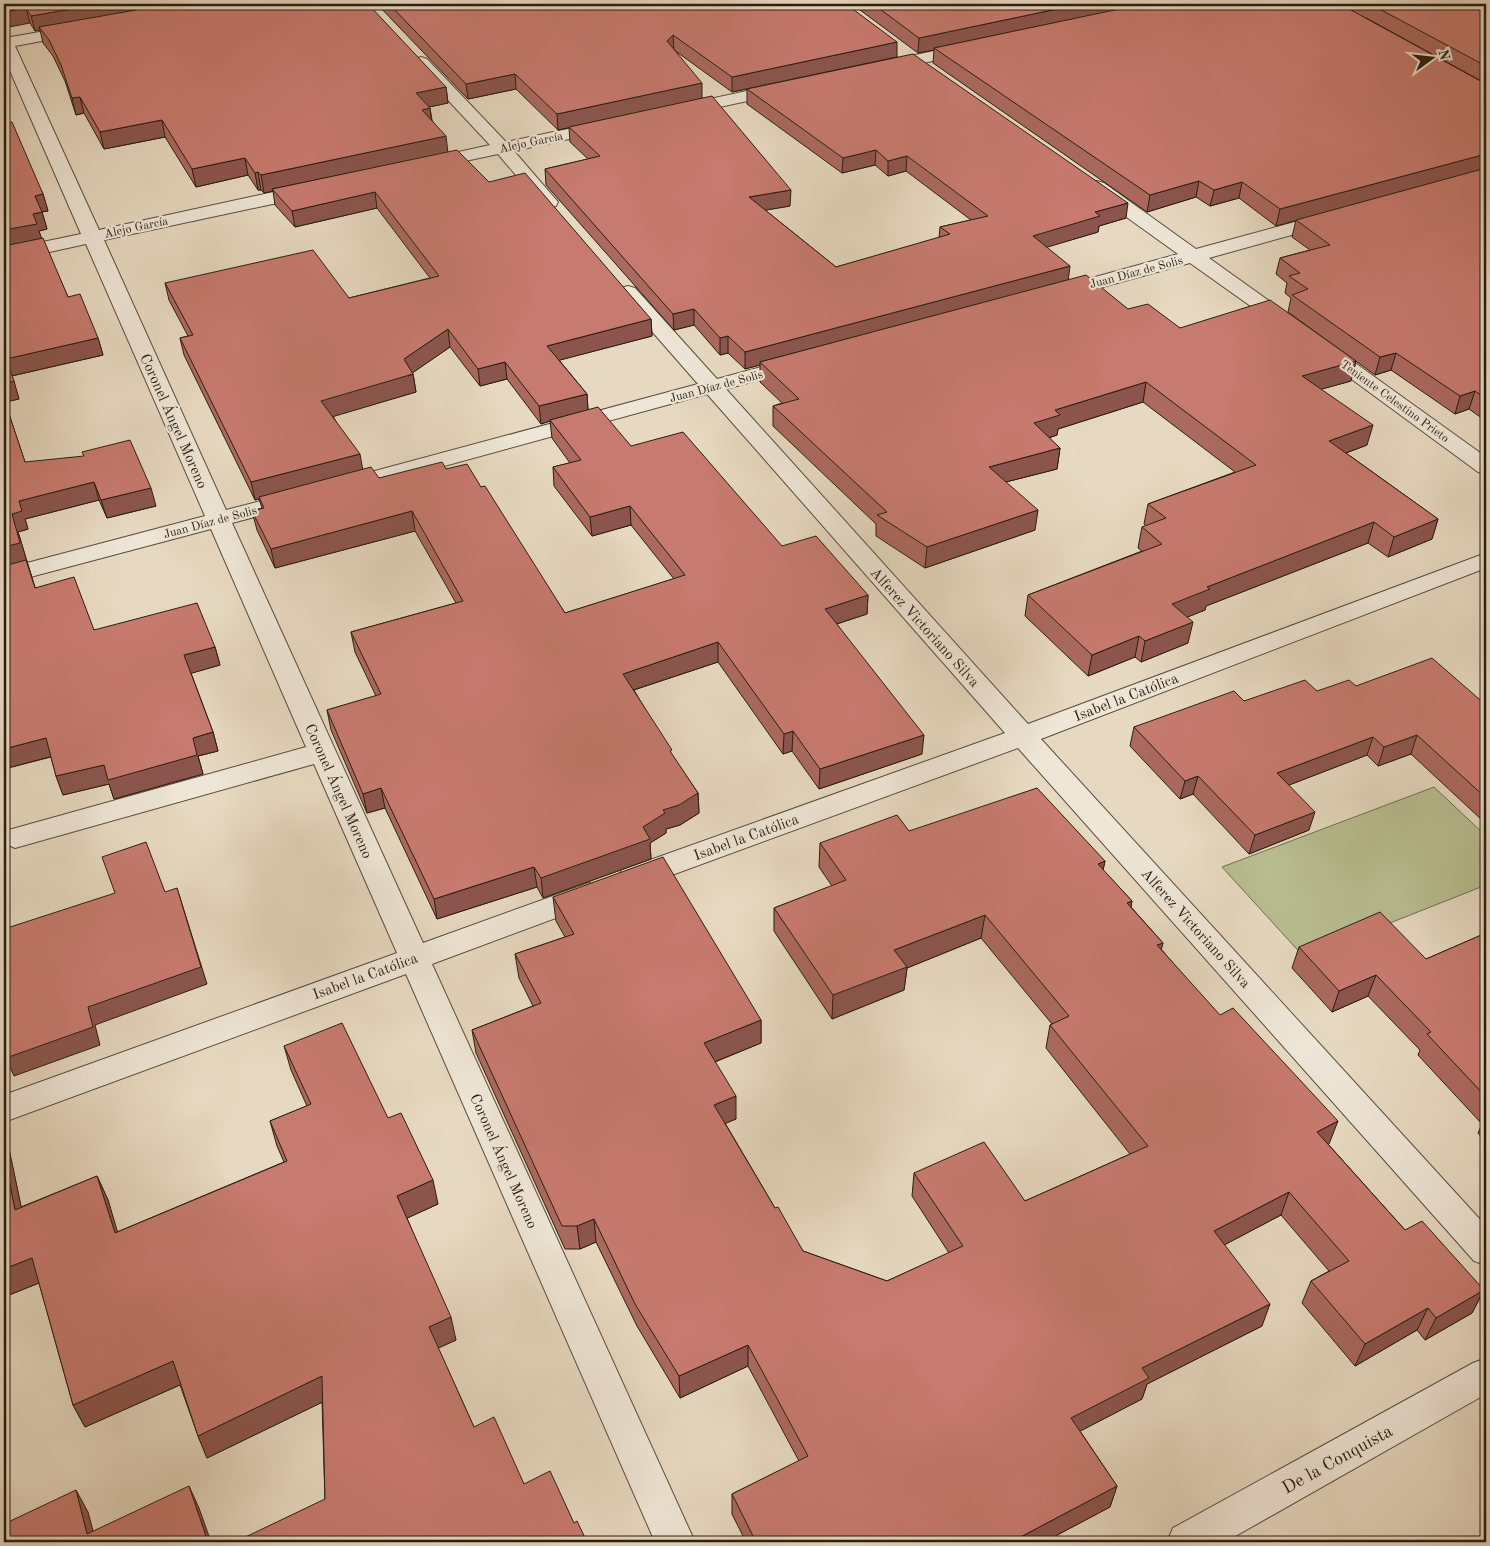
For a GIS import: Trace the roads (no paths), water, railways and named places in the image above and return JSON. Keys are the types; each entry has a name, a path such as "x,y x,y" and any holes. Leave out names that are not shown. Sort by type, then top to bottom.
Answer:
{"street":[{"path":"4,42 90,28"},
{"name":"Coronel Ángel Moreno","path":"4,42 675,1542"},
{"path":"892,43 938,77"},
{"path":"866,70 982,46"},
{"path":"407,47 502,148 567,223"},
{"path":"665,113 799,85"},
{"name":"Alejo García","path":"414,167 617,124"},
{"name":"Teniente Celestino Prieto","path":"1083,178 1195,256 1486,467"},
{"name":"Alejo García","path":"4,256 326,186"},
{"name":"Juan Díaz de Solis","path":"1043,297 1345,214"},
{"name":"Alferez Victoriano Silva","path":"612,275 710,387 1486,1250"},
{"name":"Juan Díaz de Solis","path":"4,577 815,359"},
{"name":"Isabel la Católica","path":"4,1109 1023,736 1486,560"},
{"path":"15,838 322,752"},
{"name":"De la Conquista","path":"1187,1542 1486,1375"}]}
